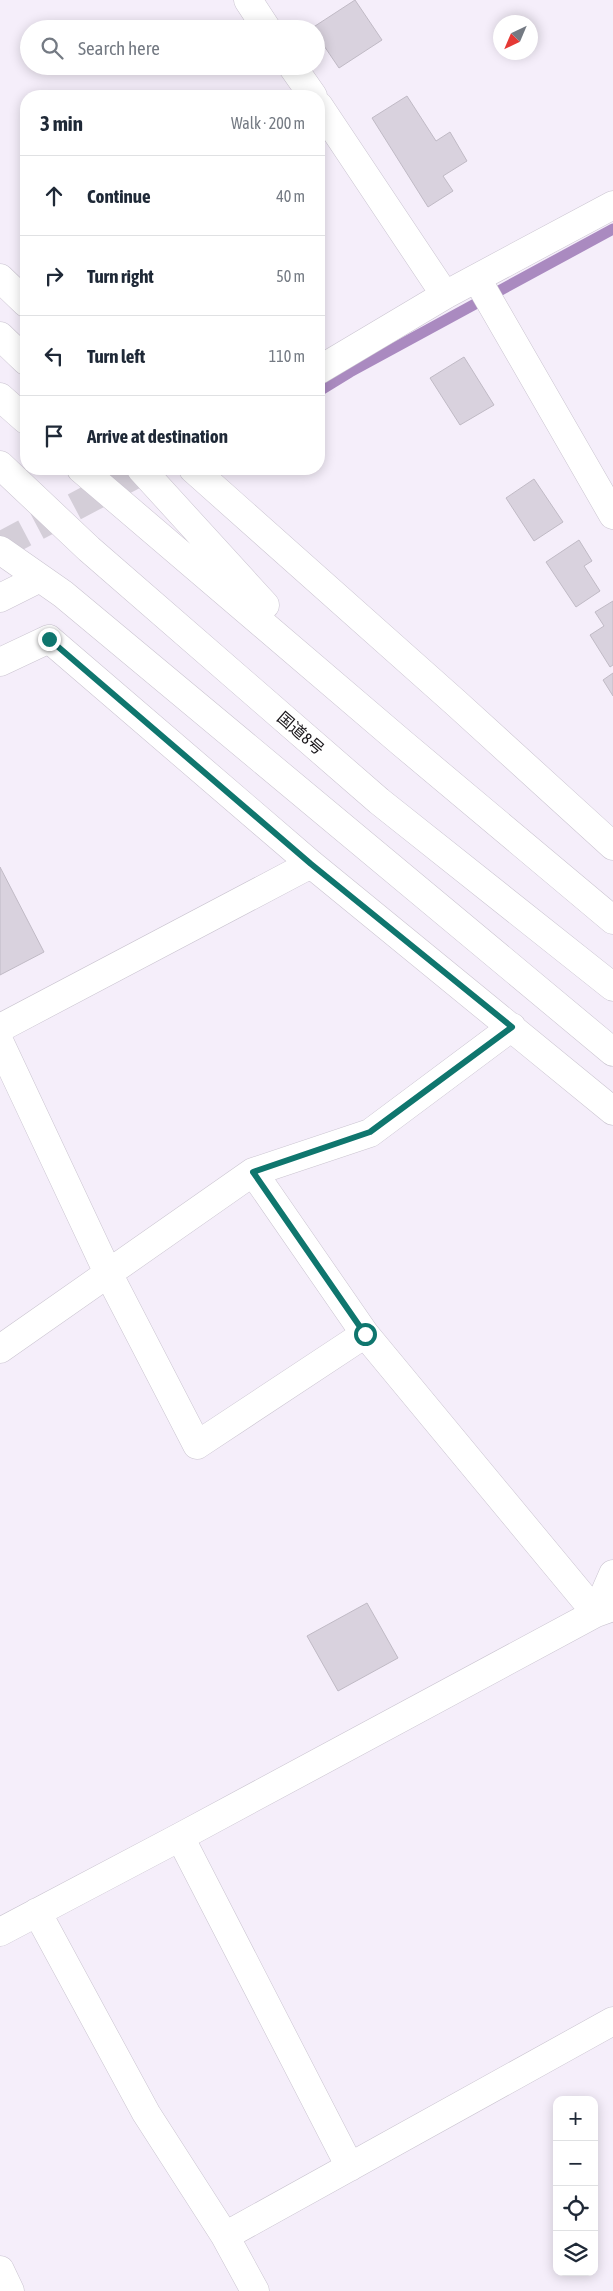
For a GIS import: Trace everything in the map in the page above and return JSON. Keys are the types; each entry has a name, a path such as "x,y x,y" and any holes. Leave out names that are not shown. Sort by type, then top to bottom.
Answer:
{"main road":[{"path":"248,0 261,20"},
{"path":"298,75 308,90"},
{"path":"325,115 445,295"},
{"path":"325,366 445,295 485,295 613,204"},
{"path":"0,278 20,298"},
{"path":"485,295 613,515"},
{"path":"0,336 20,355"},
{"path":"0,397 20,415"},
{"name":"国道8号","path":"0,465 89,549 379,801 613,987"},
{"path":"0,475 89,549"},
{"path":"88,475 613,920"},
{"path":"146,475 241,581 402,743"},
{"path":"200,475 456,703 613,846"},
{"path":"0,550 63,594 613,1052"},
{"path":"0,598 40,578"},
{"path":"0,662 49,639 311,864 613,1111"},
{"path":"0,1028 311,864"},
{"path":"0,1349 253,1172 370,1132 512,1027"},
{"path":"0,1043 108,1273 197,1446 365,1334"},
{"path":"253,1172 365,1334 605,1610"},
{"path":"0,1932 605,1610 613,1574"},
{"path":"180,1837 350,2167"},
{"path":"37,1912 146,2113 226,2236 256,2291"},
{"path":"226,2236 613,2021"},
{"path":"0,2270 10,2291"}],"building":[{"path":"355,0 382,40 339,68 325,47 324,20"},
{"path":"407,96 436,141 450,132 467,161 443,176 453,191 428,207 372,118"},
{"path":"464,357 494,405 460,425 430,378"},
{"path":"534,479 563,522 534,541 506,498"},
{"path":"579,540 592,561 584,566 600,591 576,607 546,562"},
{"path":"613,601 613,665 610,667 590,635 604,626 595,612"},
{"path":"613,673 613,696 603,680"},
{"path":"0,867 44,952 0,975"},
{"path":"367,1603 398,1658 338,1691 307,1636"}],"waterway":[{"path":"325,387 613,229"}],"tunnel":[{"path":"0,546 135,475"}],"route":[{"path":"49,639 311,864 512,1027 370,1132 253,1172 365,1334"}]}
